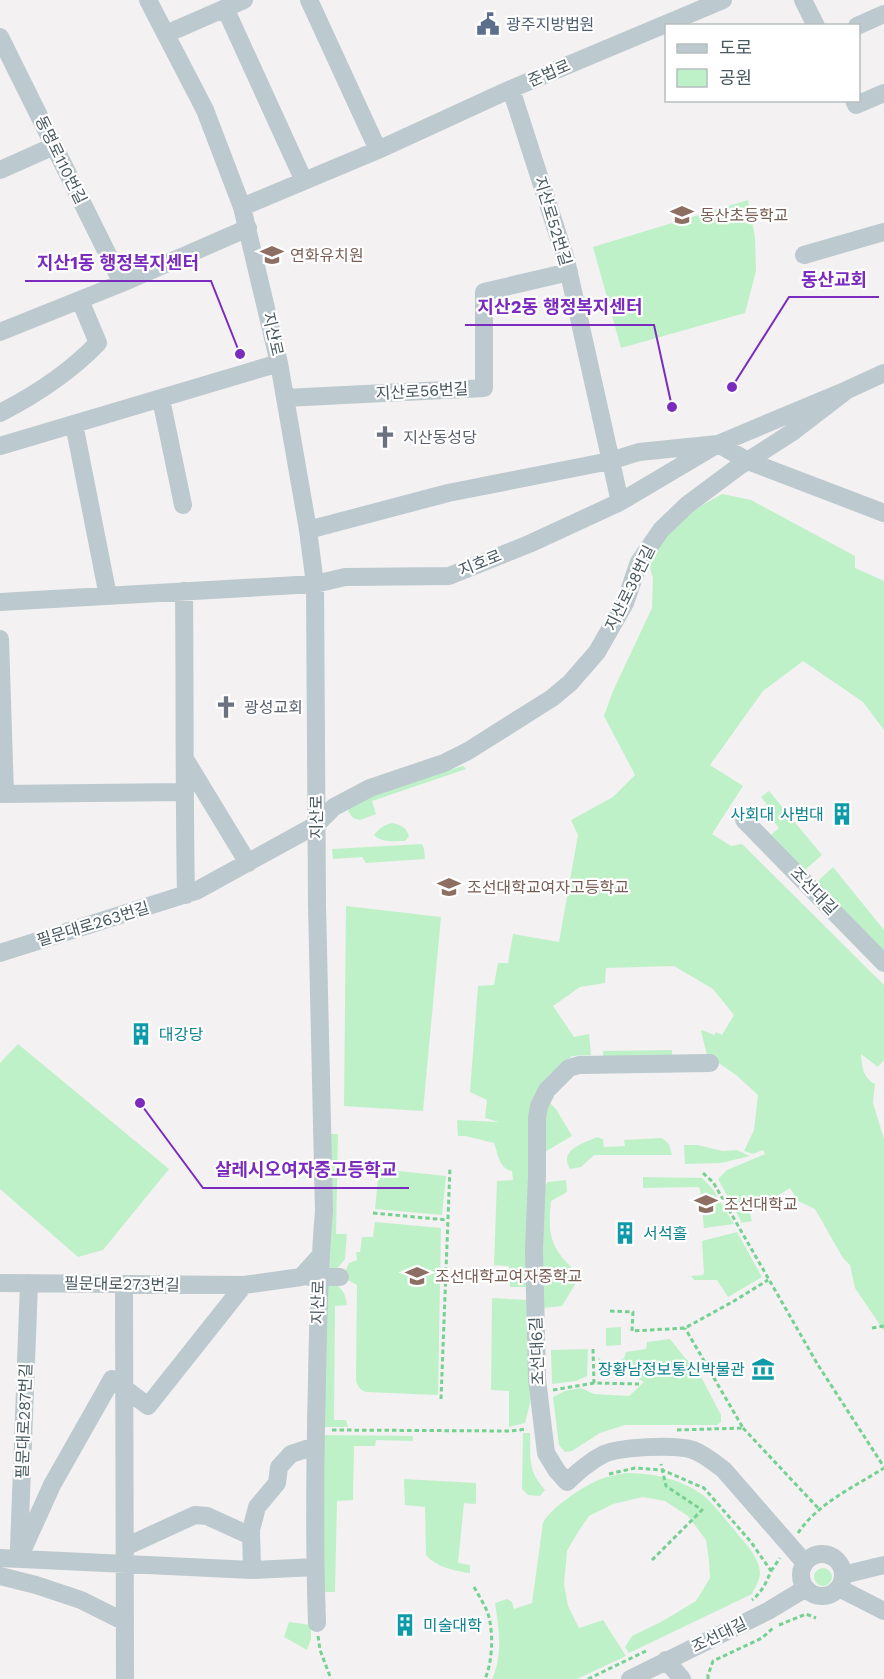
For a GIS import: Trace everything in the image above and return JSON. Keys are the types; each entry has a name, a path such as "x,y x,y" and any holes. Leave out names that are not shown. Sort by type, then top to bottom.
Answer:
{"street":[{"name":"지산로","path":"148,0 205,110 242,207 279,363 315,584 316,825 324,1211 320,1256 310,1277 317,1623"},
{"path":"166,34 244,0"},
{"path":"309,0 378,150"},
{"name":"준법로","path":"666,24 723,0"},
{"path":"803,0 815,24"},
{"path":"225,8 304,181"},
{"path":"860,25 884,14"},
{"name":"준법로","path":"242,207 665,24"},
{"name":"동명로110번길","path":"0,37 122,283"},
{"name":"지산로52번길","path":"511,89 566,260 620,501"},
{"path":"855,102 856,105 884,93"},
{"path":"0,170 54,146"},
{"path":"0,332 122,283 248,228"},
{"path":"804,255 884,232"},
{"name":"지산로56번길","path":"285,398 484,388 484,292 569,272"},
{"path":"0,413 52,381 87,355 98,343 80,300"},
{"path":"0,446 279,363"},
{"name":"지호로","path":"0,602 315,584 345,577 449,576 529,544 620,501 717,444 884,373"},
{"name":"지산로38번길","path":"316,825 334,807 370,788 444,763 468,751 552,698 570,683 597,652 625,603 639,562 661,530 687,505 847,390"},
{"path":"161,399 183,506"},
{"path":"74,424 108,596"},
{"path":"308,531 447,493 610,461 639,452 717,444 748,461 884,513"},
{"path":"184,591 186,895"},
{"path":"0,639 2,794 184,792"},
{"path":"185,759 248,863"},
{"name":"조선대길","path":"744,820 884,963"},
{"name":"필문대로263번길","path":"0,953 196,891 316,825"},
{"name":"조선대6길","path":"710,1063 579,1065 569,1068 558,1078 547,1090 539,1106 534,1250 537,1380 546,1453 556,1471 567,1482 588,1463 607,1453 648,1448 693,1450 724,1470 805,1563"},
{"name":"필문대로273번길","path":"0,1283 244,1286 310,1277 340,1277"},
{"name":"필문대로287번길","path":"5,1565 29,1283"},
{"path":"124,1284 125,1679"},
{"path":"124,1387 148,1406 244,1286"},
{"name":"필문대로287번길","path":"5,1565 112,1378 124,1387"},
{"path":"252,1570 251,1536 257,1508 277,1483 279,1467 291,1454 315,1438"},
{"path":"125,1555 195,1515 207,1516 251,1536"},
{"path":"5,1565 125,1555 252,1570 315,1567"},
{"path":"884,1565 841,1581 827,1596 814,1594 806,1588 801,1579 805,1563 812,1556 826,1555 838,1562 841,1581 884,1611"},
{"path":"5,1565 36,1585 81,1600 125,1622"},
{"name":"조선대길","path":"630,1679 768,1611 806,1588"},
{"path":"666,1660 682,1679"}],"path":[{"path":"441,1399 450,1167"},
{"path":"703,1173 713,1182 818,1365 884,1468 819,1509 806,1520 771,1571 760,1594 744,1604"},
{"path":"373,1213 447,1220"},
{"path":"610,1311 633,1312 632,1331 685,1329 768,1280"},
{"path":"872,1328 884,1326"},
{"path":"685,1329 743,1428 819,1509"},
{"path":"593,1349 594,1383"},
{"path":"548,1391 594,1383 639,1384"},
{"path":"676,1430 743,1428"},
{"path":"315,1438 532,1429"},
{"path":"652,1560 702,1510 666,1486 662,1464"},
{"path":"609,1474 635,1468 662,1470 704,1488 751,1542 771,1571"},
{"path":"474,1587 484,1604 490,1621 491,1651 485,1679"},
{"path":"708,1679 713,1661 762,1638 772,1628 806,1614 816,1618"},
{"path":"317,1623 320,1650 331,1679"},
{"path":"588,1679 648,1651"}],"green space":[{"path":"748,200 755,237 756,271 745,313 621,348 593,247"},
{"path":"722,494 751,500 855,556 855,568 884,581 884,730 863,702 803,661 763,691 710,765 743,786 712,834 731,846 742,844 884,985 884,1060 878,1067 861,1054 866,1075 875,1084 873,1103 884,1139 884,1331 855,1288 850,1265 843,1258 815,1209 798,1201 790,1188 750,1213 752,1221 742,1223 718,1179 727,1170 765,1154 763,1150 753,1154 744,1151 754,1130 758,1095 736,1075 707,1055 701,1031 714,1035 716,1032 722,1035 734,1015 713,989 674,966 606,968 605,983 580,987 553,1006 574,1037 589,1034 591,1055 572,1056 549,1075 536,1097 528,1287 510,1287 509,1266 494,1265 497,1181 513,1180 512,1171 502,1164 494,1143 458,1136 457,1120 499,1122 485,1118 487,1100 470,1092 478,986 494,985 498,963 508,963 513,934 559,942 578,835 571,820 613,797 635,775 604,716 613,691 652,608 653,578 647,557 683,516"},
{"path":"463,766 466,769 372,801 376,814 360,820 353,818 348,811 351,806 389,787"},
{"path":"769,791 822,855 805,870 771,835 779,828 763,808 767,804 761,797"},
{"path":"392,823 405,828 409,836 405,841 384,840 374,835 382,827"},
{"path":"422,844 425,859 366,863 362,857 333,859 332,849"},
{"path":"833,867 884,930 884,953 816,883"},
{"path":"346,906 441,917 423,1111 344,1106"},
{"path":"18,1044 169,1169 103,1250 78,1257 0,1189 0,1063"},
{"path":"672,1050 672,1058 603,1059 603,1051"},
{"path":"548,1101 556,1109 572,1136 543,1153 543,1113"},
{"path":"327,1134 338,1134 336,1234 347,1234 345,1259 336,1270 330,1271 326,1266"},
{"path":"597,1137 603,1139 604,1147 625,1146 624,1140 662,1138 669,1144 672,1155 594,1155 581,1167 570,1169 567,1157 570,1152"},
{"path":"684,1145 697,1145 723,1151 737,1150 750,1156 721,1163 685,1164"},
{"path":"379,1169 446,1176 442,1215 375,1209"},
{"path":"643,1177 702,1178 712,1188 734,1224 704,1228 698,1187 643,1188"},
{"path":"566,1180 567,1192 551,1201 551,1235 557,1251 580,1276 562,1306 543,1308 540,1191 548,1182"},
{"path":"375,1222 441,1228 438,1395 366,1392 358,1387 356,1381 357,1285 346,1279 344,1275 349,1263 357,1260 356,1252 360,1252 362,1237 373,1237"},
{"path":"737,1232 762,1277 728,1297 717,1280 694,1280 691,1276 704,1273 702,1241"},
{"path":"333,1283 343,1292 347,1305 335,1306 334,1420 346,1420 348,1427 324,1427 326,1287"},
{"path":"492,1298 527,1300 530,1403 525,1423 509,1427 509,1391 491,1390"},
{"path":"621,1327 621,1345 606,1346 606,1328"},
{"path":"670,1339 685,1358 696,1367 721,1415 721,1422 717,1425 625,1425 600,1433 572,1451 565,1452 559,1445 553,1397 565,1391 581,1388 594,1394 629,1396 644,1382 630,1374 628,1370 615,1376 615,1364 624,1358 626,1352 646,1349 647,1342"},
{"path":"588,1349 587,1376 576,1381 552,1384 551,1350"},
{"path":"598,1357 609,1363 610,1377 599,1377"},
{"path":"523,1433 530,1433 530,1457 533,1470 545,1490 540,1496 528,1495 522,1489"},
{"path":"324,1435 413,1436 413,1441 376,1440 375,1446 354,1446 353,1500 337,1501 335,1592 321,1592"},
{"path":"625,1473 655,1475 673,1480 700,1493 710,1502 758,1563 760,1575 752,1594 629,1653 625,1647 632,1636 696,1601 710,1578 709,1560 706,1540 688,1516 665,1501 643,1497 613,1504 589,1516 578,1532 567,1551 564,1584 568,1606 579,1628 603,1620 626,1656 577,1679 492,1679 499,1651 495,1603 507,1599 512,1602 514,1609 532,1603 543,1523 560,1504 586,1486 610,1476"},
{"path":"404,1479 476,1483 476,1504 464,1503 458,1563 470,1565 470,1573 452,1570 426,1555 425,1507 405,1505"},
{"path":"819,1568 827,1568 832,1573 830,1584 819,1586 814,1581 814,1573"},
{"path":"289,1622 311,1625 311,1639 307,1650 284,1637"}],"place":[{"name":"광주지방법원","path":"488,24"},
{"name":"동산초등학교","path":"682,215"},
{"name":"연화유치원","path":"272,255"},
{"name":"지산1동 행정복지센터","path":"240,354"},
{"name":"동산교회","path":"732,387"},
{"name":"지산2동 행정복지센터","path":"672,407"},
{"name":"지산동성당","path":"385,437"},
{"name":"광성교회","path":"226,707"},
{"name":"사회대 사범대","path":"842,814"},
{"name":"조선대학교여자고등학교","path":"449,887"},
{"name":"대강당","path":"141,1034"},
{"name":"살레시오여자중고등학교","path":"140,1103"},
{"name":"조선대학교","path":"706,1204"},
{"name":"서석홀","path":"625,1233"},
{"name":"조선대학교여자중학교","path":"417,1276"},
{"name":"장황남정보통신박물관","path":"763,1369"},
{"name":"미술대학","path":"405,1625"}]}
